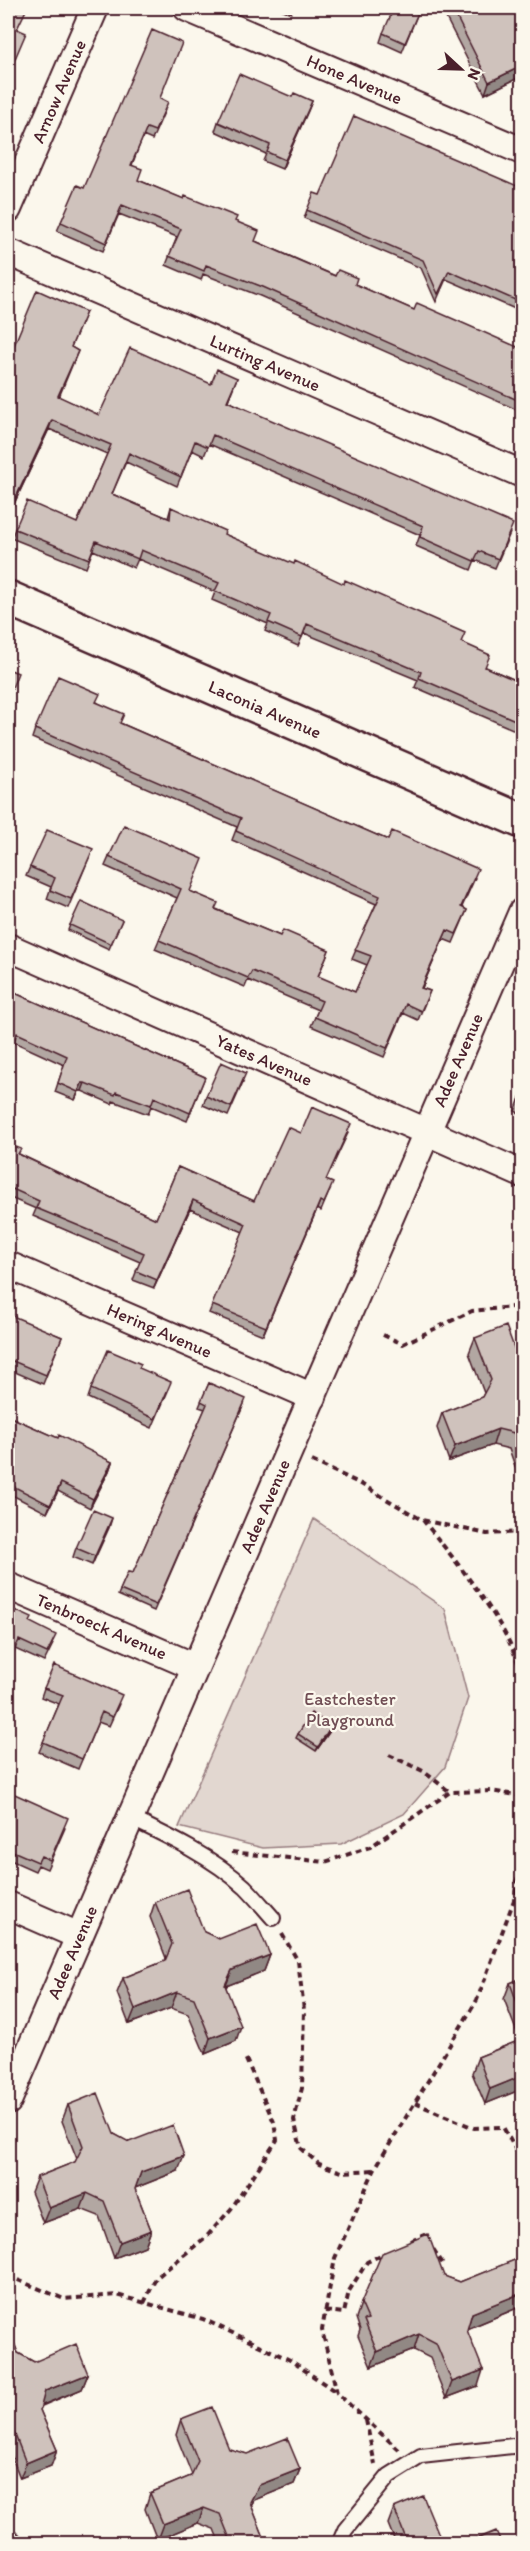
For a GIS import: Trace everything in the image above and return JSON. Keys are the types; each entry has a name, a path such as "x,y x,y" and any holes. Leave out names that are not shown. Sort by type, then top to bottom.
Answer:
{"street":[{"name":"Arnow Avenue","path":"8,209 95,8"},
{"name":"Hone Avenue","path":"187,8 522,151"},
{"name":"Lurting Avenue","path":"8,252 522,474"},
{"name":"Laconia Avenue","path":"8,598 522,820"},
{"name":"Adee Avenue","path":"8,2101 522,912"},
{"name":"Yates Avenue","path":"8,947 522,1174"},
{"name":"Hering Avenue","path":"8,1265 313,1397"},
{"name":"Tenbroeck Avenue","path":"8,1586 195,1667"},
{"path":"8,1905 79,1936"}],"lane":[{"path":"130,1818 178,1841 212,1862 244,1887 273,1918"},
{"path":"339,2544 345,2530 389,2475 421,2456 522,2445"}],"path":[{"path":"383,1335 403,1344 472,1311 522,1306"},
{"path":"289,1450 361,1484 423,1520 487,1534 522,1532"},
{"path":"423,1520 466,1575 510,1642 522,1681"},
{"path":"390,1755 423,1771 450,1792"},
{"path":"227,1851 325,1862 370,1847 450,1792 492,1791 522,1796"},
{"path":"337,2393 322,2330 335,2258 375,2170 477,2000 514,1900 522,1847"},
{"path":"514,1900 522,1901"},
{"path":"273,1918 297,1961 304,2010 302,2088 294,2120 301,2148 319,2164 342,2172 375,2170"},
{"path":"144,2303 156,2278 207,2236 231,2209 277,2140 274,2122 244,2055"},
{"path":"415,2103 474,2128 503,2127 522,2161"},
{"path":"405,2244 424,2235 443,2264"},
{"path":"325,2311 344,2313 349,2291 367,2262 386,2253"},
{"path":"8,2276 64,2299 117,2295 203,2319 290,2360 337,2393 412,2462"},
{"path":"366,2419 380,2487"}],"green space":[{"name":"Eastchester Playground","path":"314,1519 445,1609 468,1698 445,1767 404,1814 341,1844 263,1848 179,1827"}],"building":[{"path":"8,8 27,8 17,29 26,33 8,75"},
{"path":"394,8 420,8 405,43 383,33"},
{"path":"452,8 490,8 491,10 522,8 522,66 489,82"},
{"path":"152,30 182,43 160,98 168,102 155,131 147,128 131,165 142,169 138,180 237,217 235,221 259,231 255,241 298,260 335,276 338,270 357,278 355,284 414,310 417,303 522,349 522,402 263,287 206,265 204,271 169,256 181,229 122,205 106,243 61,222 77,185 84,188"},
{"path":"239,74 292,97 294,93 312,101 285,160 267,152 270,145 218,122"},
{"path":"354,116 522,188 522,303 449,271 438,294 423,260 307,210 314,193 320,195"},
{"path":"37,290 86,312 71,347 78,351 58,396 99,415 130,348 211,384 217,369 237,378 227,401 513,524 498,559 479,551 474,561 420,537 423,526 213,435 208,447 195,441 181,477 129,453 112,494 170,519 171,507 225,531 224,534 294,564 295,561 344,584 345,580 465,633 461,642 490,655 485,667 522,683 522,723 419,678 421,672 307,624 302,637 268,622 271,615 215,591 219,583 141,550 138,559 96,541 89,559 15,529 27,501 77,523 111,445 52,420 16,497 8,493 8,360"},
{"path":"8,669 18,673 8,698"},
{"path":"58,676 100,694 96,702 124,714 120,723 388,840 392,831 478,869 461,907 467,910 456,934 447,930 421,988 430,991 421,1011 406,1004 387,1048 315,1017 322,1001 252,971 248,978 159,940 181,889 109,857 124,825 203,859 190,891 218,903 215,909 280,936 283,930 329,950 318,976 355,992 371,956 355,950 380,896 236,831 241,818 35,729"},
{"path":"8,812 15,815 8,834"},
{"path":"47,830 93,849 71,899 50,890 55,878 30,867"},
{"path":"81,901 122,920 111,944 70,925"},
{"path":"8,990 205,1077 190,1113 154,1097 151,1105 116,1092 115,1095 85,1083 82,1083 78,1092 58,1083 67,1056 17,1033 14,1041 8,1038"},
{"path":"221,1062 246,1073 231,1107 206,1096"},
{"path":"312,1107 351,1124 326,1180 333,1183 324,1203 320,1201 266,1327 212,1305 246,1224 193,1200 157,1280 136,1271 144,1253 36,1208 39,1201 8,1187 8,1144 21,1149 18,1154 156,1219 178,1167 254,1201 288,1127 301,1133"},
{"path":"8,1314 62,1337 46,1375 8,1359"},
{"path":"506,1326 522,1369 522,1455 514,1433 498,1429 455,1446 442,1413 482,1397 491,1380 475,1338"},
{"path":"108,1350 141,1364 139,1368 171,1382 155,1419 91,1389"},
{"path":"209,1383 246,1399 156,1605 120,1590 128,1572 133,1573 207,1404 201,1401"},
{"path":"8,1416 58,1438 59,1435 112,1462 93,1499 61,1483 50,1505 9,1484 8,1487"},
{"path":"93,1510 112,1518 95,1556 76,1548"},
{"path":"8,1607 32,1618 30,1622 56,1635 47,1653 19,1640 8,1665"},
{"path":"54,1665 122,1695 112,1717 102,1712 82,1759 43,1742 63,1695 44,1688"},
{"path":"311,1713 331,1726 318,1747 298,1734"},
{"path":"8,1791 68,1818 50,1860 41,1856 38,1862 8,1849"},
{"path":"187,1889 204,1932 219,1939 257,1924 270,1955 232,1970 225,1985 241,2026 210,2038 194,1998 177,1992 135,2009 123,1978 165,1961 172,1944 155,1902"},
{"path":"522,1978 522,2016 510,1983"},
{"path":"522,2031 522,2076 490,2089 478,2057 518,2041"},
{"path":"98,2093 114,2134 129,2142 173,2125 184,2156 141,2172 135,2189 151,2230 120,2242 104,2201 87,2193 49,2208 37,2177 75,2162 83,2146 68,2105"},
{"path":"428,2234 444,2276 460,2282 522,2257 522,2293 472,2313 467,2330 483,2370 452,2382 436,2343 419,2334 377,2352 364,2320 368,2319 361,2303 382,2253"},
{"path":"8,2328 18,2353 34,2362 76,2344 88,2374 45,2391 40,2410 57,2450 26,2463 8,2421"},
{"path":"212,2407 229,2449 247,2454 287,2438 300,2469 259,2485 250,2502 265,2540 256,2544 232,2544 220,2514 204,2508 163,2524 150,2493 191,2476 198,2461 181,2419"},
{"path":"423,2496 440,2537 454,2544 408,2544 394,2508"},
{"path":"496,2531 502,2544 464,2544"}]}
